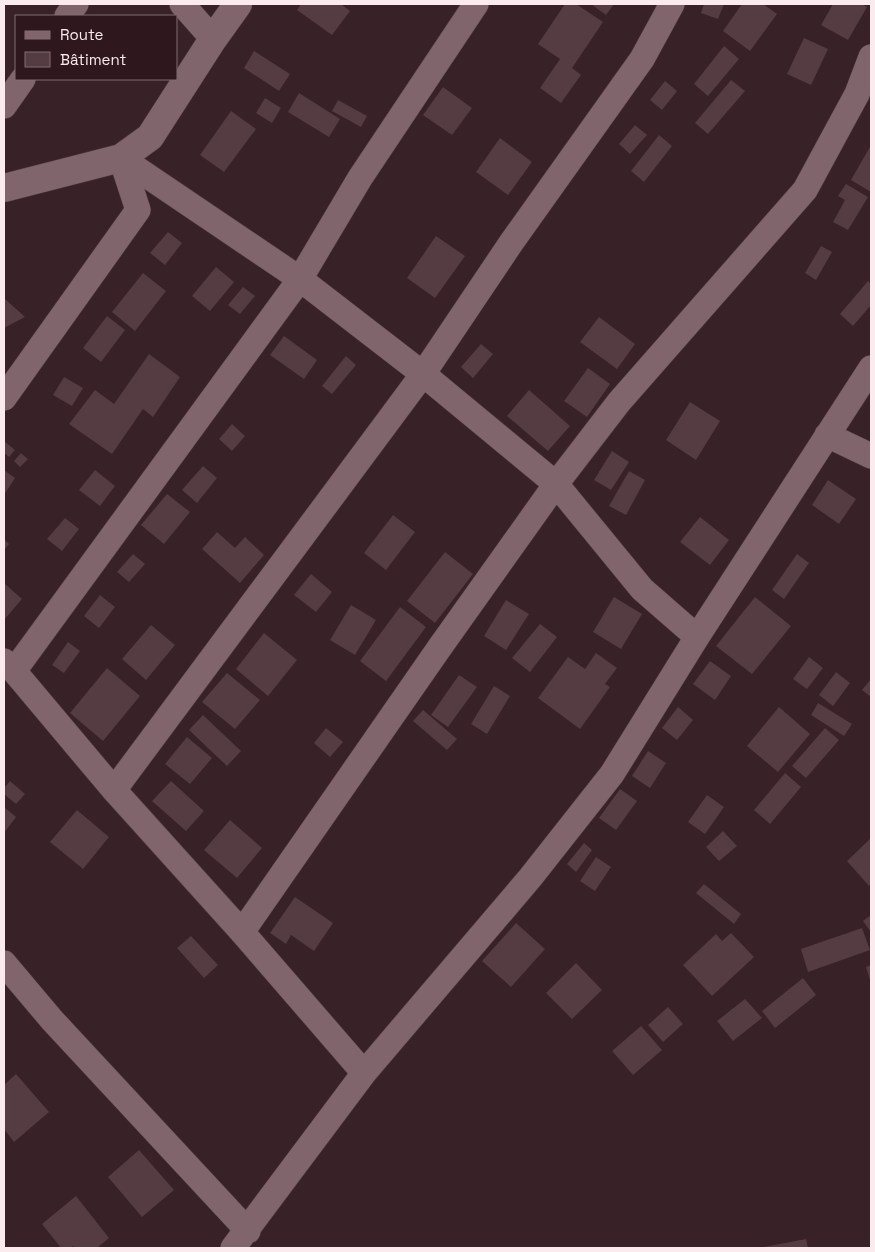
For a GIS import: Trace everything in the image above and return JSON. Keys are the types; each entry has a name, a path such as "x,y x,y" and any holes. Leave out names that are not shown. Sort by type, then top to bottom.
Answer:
{"street":[{"path":"68,15 76,4"},
{"path":"182,4 213,39"},
{"path":"4,188 121,158 150,137 213,39 238,4"},
{"path":"364,1073 242,932 114,790 9,666 300,279 360,178 476,4"},
{"path":"114,790 424,374 511,242 642,59 672,4"},
{"path":"242,932 556,484 619,402 805,190 857,94 871,57"},
{"path":"4,106 22,80"},
{"path":"121,158 300,279 424,374 556,484 642,589 697,637"},
{"path":"4,398 138,210 121,158"},
{"path":"4,963 240,1240 364,1073 530,878 612,774 697,637 871,368"},
{"path":"827,435 871,456"}],"building":[{"path":"301,4 341,4 350,11 332,35 297,10"},
{"path":"565,4 576,4 603,22 572,68 581,75 561,103 540,88 560,59 538,44"},
{"path":"591,4 614,4 606,15"},
{"path":"704,4 724,4 718,19 701,13"},
{"path":"742,4 763,4 777,14 750,51 723,31"},
{"path":"833,4 862,4 867,7 848,40 821,25"},
{"path":"804,38 828,49 811,85 787,74"},
{"path":"724,46 739,59 708,96 694,84"},
{"path":"254,51 290,74 279,91 244,68"},
{"path":"731,80 745,91 708,134 695,123"},
{"path":"665,81 677,91 662,110 650,100"},
{"path":"443,87 472,108 452,135 423,115"},
{"path":"299,93 340,119 329,137 288,112"},
{"path":"265,98 281,108 272,123 256,113"},
{"path":"338,100 367,116 361,127 332,111"},
{"path":"231,111 256,129 224,172 200,155"},
{"path":"635,125 647,135 630,154 619,144"},
{"path":"659,135 672,146 644,182 631,171"},
{"path":"500,138 532,162 508,195 476,172"},
{"path":"871,145 871,192 851,180"},
{"path":"846,184 868,197 848,230 833,222 845,200 838,196"},
{"path":"168,232 182,243 165,265 150,253"},
{"path":"436,236 465,256 435,298 407,278"},
{"path":"821,246 832,252 816,280 805,273"},
{"path":"216,267 234,282 210,311 192,296"},
{"path":"143,273 166,291 135,331 112,312"},
{"path":"868,281 871,284 871,305 853,326 840,314"},
{"path":"243,287 255,296 240,314 228,305"},
{"path":"4,298 25,317 4,328"},
{"path":"107,316 125,330 101,362 83,348"},
{"path":"599,317 635,344 617,369 580,342"},
{"path":"284,336 317,360 304,379 270,355"},
{"path":"481,344 493,354 473,378 461,367"},
{"path":"149,354 180,377 153,417 143,409 112,454 69,424 95,390 114,404"},
{"path":"346,356 356,365 332,394 322,386"},
{"path":"588,368 610,384 587,417 564,401"},
{"path":"64,377 83,388 72,406 53,395"},
{"path":"529,390 570,426 548,451 507,416"},
{"path":"690,402 720,421 696,460 666,440"},
{"path":"232,424 245,436 232,451 219,439"},
{"path":"4,441 15,450 9,457 4,453"},
{"path":"612,451 629,462 611,490 594,480"},
{"path":"21,453 28,459 20,467 14,461"},
{"path":"203,466 217,478 197,503 182,490"},
{"path":"4,470 15,478 4,495"},
{"path":"95,470 115,486 100,506 79,490"},
{"path":"629,471 645,480 626,515 609,506"},
{"path":"828,480 856,499 839,524 812,505"},
{"path":"167,494 190,512 164,544 141,525"},
{"path":"393,515 415,532 386,570 364,553"},
{"path":"700,517 729,540 710,565 680,542"},
{"path":"65,518 79,529 62,551 47,539"},
{"path":"217,532 235,548 245,537 264,555 240,583 202,549"},
{"path":"4,539 9,544 4,550"},
{"path":"445,552 473,574 435,623 407,601"},
{"path":"133,554 145,564 129,582 117,572"},
{"path":"797,554 809,563 784,599 772,590"},
{"path":"311,574 332,592 316,612 294,595"},
{"path":"4,585 22,599 4,620"},
{"path":"100,595 115,607 99,628 84,616"},
{"path":"614,597 642,614 621,649 593,632"},
{"path":"755,597 791,626 752,674 716,646"},
{"path":"506,600 529,614 506,650 484,636"},
{"path":"351,605 376,620 355,655 330,640"},
{"path":"400,607 426,627 386,681 360,661"},
{"path":"540,624 557,637 530,672 512,658"},
{"path":"151,625 175,645 146,680 122,659"},
{"path":"264,633 297,660 268,696 236,669"},
{"path":"68,642 80,651 64,673 52,665"},
{"path":"596,653 617,668 605,684 610,687 580,729 538,698 568,657 585,669"},
{"path":"809,657 823,668 807,689 793,679"},
{"path":"710,661 731,676 715,700 693,684"},
{"path":"107,668 140,696 103,741 70,713"},
{"path":"836,672 850,683 833,706 819,695"},
{"path":"227,673 260,700 235,729 202,702"},
{"path":"459,675 477,687 448,727 431,715"},
{"path":"871,679 871,697 862,690"},
{"path":"494,686 510,696 487,734 471,724"},
{"path":"818,703 852,724 844,736 811,715"},
{"path":"678,707 693,720 677,740 662,728"},
{"path":"779,707 810,734 778,772 747,746"},
{"path":"423,710 457,739 447,750 413,721"},
{"path":"203,715 241,751 227,766 189,730"},
{"path":"326,728 343,742 330,757 314,743"},
{"path":"825,728 839,740 806,778 792,766"},
{"path":"187,737 212,758 190,784 165,764"},
{"path":"648,751 666,763 650,788 632,776"},
{"path":"785,773 801,787 770,824 754,810"},
{"path":"10,781 25,794 16,804 4,794 4,788"},
{"path":"171,781 204,811 186,831 152,801"},
{"path":"620,789 637,801 616,830 599,818"},
{"path":"707,795 724,807 705,834 688,822"},
{"path":"4,807 16,817 4,833"},
{"path":"77,810 109,837 83,869 50,842"},
{"path":"230,820 262,848 237,878 204,850"},
{"path":"723,831 737,846 719,861 706,847"},
{"path":"871,838 871,884 869,886 847,861"},
{"path":"584,843 592,850 576,872 567,864"},
{"path":"596,857 611,867 595,891 580,881"},
{"path":"704,884 741,914 734,924 696,893"},
{"path":"295,897 333,923 314,951 291,935 286,944 270,933"},
{"path":"871,915 871,932 863,921"},
{"path":"516,923 545,949 511,987 482,961"},
{"path":"862,928 870,950 808,972 801,949"},
{"path":"731,933 754,957 712,996 683,965 716,934 722,941"},
{"path":"191,936 218,965 204,978 177,948"},
{"path":"576,963 602,990 572,1019 546,993"},
{"path":"871,965 871,983 866,967"},
{"path":"803,978 816,995 775,1028 762,1011"},
{"path":"745,999 762,1018 733,1041 717,1021"},
{"path":"668,1007 683,1024 663,1042 648,1025"},
{"path":"641,1026 662,1050 633,1075 612,1051"},
{"path":"16,1074 49,1112 14,1142 4,1129 4,1085"},
{"path":"139,1150 174,1190 142,1217 108,1177"},
{"path":"76,1196 109,1238 97,1248 75,1248 73,1246 71,1248 61,1248 42,1224"},
{"path":"806,1239 808,1248 764,1248 764,1247"}]}
